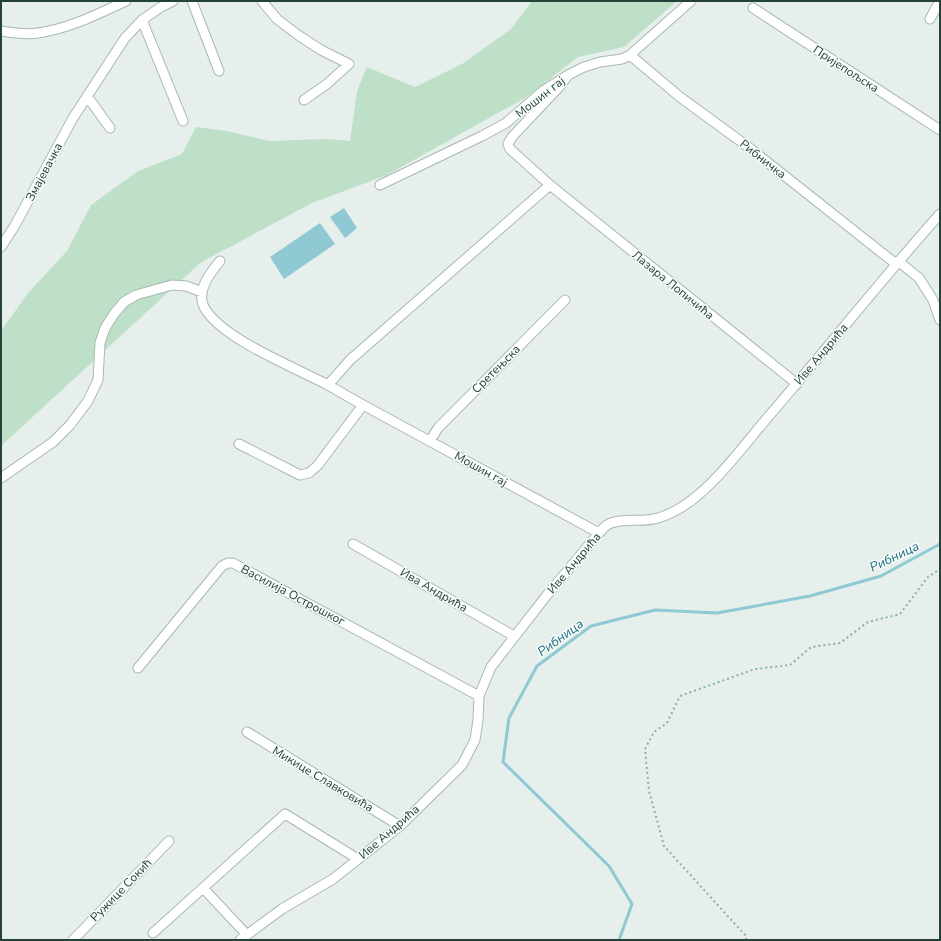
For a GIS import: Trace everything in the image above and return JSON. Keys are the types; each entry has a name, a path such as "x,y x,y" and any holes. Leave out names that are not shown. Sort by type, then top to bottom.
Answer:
{"street":[{"path":"1,31 18,34 37,34 58,29 126,1"},
{"name":"Змајевачка","path":"1,247 14,227 73,118 125,38 142,20 173,1"},
{"path":"192,1 219,71"},
{"path":"262,1 277,19 298,35 321,50 349,64 327,84 304,100"},
{"name":"Мошин гај","path":"380,186 482,136 506,122 543,91 568,75 584,67 600,62 622,59 630,55 691,1"},
{"path":"930,19 940,1"},
{"name":"Пријепољска","path":"753,8 940,130"},
{"path":"142,20 183,121"},
{"name":"Рибничка","path":"630,55 680,97 747,146 919,278 932,300 940,320"},
{"name":"Лазара Лопичића","path":"568,75 508,144 510,149 550,185 797,384"},
{"path":"87,96 110,128"},
{"path":"328,385 350,360 550,185"},
{"name":"Иве Андрића","path":"244,938 282,909 333,879 400,826 462,765 475,740 480,696 491,667 547,595 599,533 608,525 616,522 645,521 659,518 677,510 697,496 719,474 797,384 897,262 940,214"},
{"path":"1,478 53,442 70,425 88,401 98,380 100,343 105,328 124,302 136,295 172,285 186,286 202,292 210,274 220,261"},
{"name":"Мошин гај","path":"202,292 204,306 213,319 254,348 328,385 599,533"},
{"name":"Сретењска","path":"430,441 438,428 564,300"},
{"path":"239,444 300,475 309,473 318,465 363,405"},
{"name":"Ива Андрића","path":"353,544 514,636"},
{"name":"Василија Острошког","path":"138,668 222,566 228,563 233,563 480,696"},
{"name":"Микице Славковића","path":"247,732 400,826"},
{"path":"153,933 285,814 358,859"},
{"name":"Ружице Сокић","path":"73,940 169,841"},
{"path":"203,888 244,938"}],"path":[{"path":"746,940 746,936 664,846 649,791 645,749 654,732 667,723 680,696 754,669 790,665 811,647 840,643 868,622 900,614 928,577 940,569"}],"green space":[{"path":"532,1 677,1 624,47 578,57 525,98 387,175 312,203 200,263 1,446 1,331 28,293 67,251 91,205 138,171 182,154 196,127 227,131 269,141 325,139 350,141 357,91 367,67 415,87 462,64 511,29"}],"water":[{"path":"344,208 357,228 345,238 330,217"},
{"path":"320,223 335,244 284,279 270,257"}],"waterway":[{"name":"Рибница","path":"619,940 632,904 609,866 503,762 509,718 537,666 591,626 655,610 717,613 810,596 881,576 940,544"}]}
